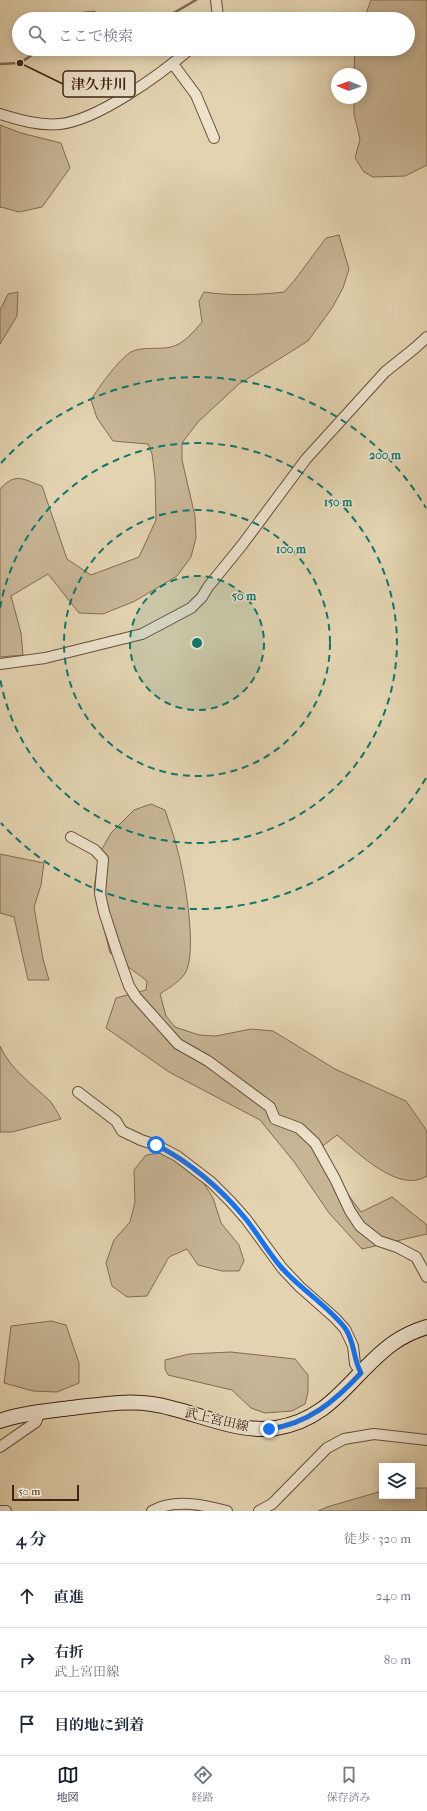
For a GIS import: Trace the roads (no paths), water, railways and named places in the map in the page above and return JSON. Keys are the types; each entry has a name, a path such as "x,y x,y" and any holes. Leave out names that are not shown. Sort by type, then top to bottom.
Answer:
{"main road":[{"name":"武上宮田線","path":"0,1421 12,1417 40,1412 136,1402 168,1407 235,1426 269,1429 290,1424 315,1413 335,1400 392,1344 410,1333 427,1327"}],"street":[{"path":"216,0 218,12"},
{"path":"0,114 38,124 60,124 104,108 172,64 182,56"},
{"path":"172,64 196,95 214,138"},
{"path":"0,664 45,658 142,634 191,608 202,597 208,587 242,545 306,460 385,372 427,337"},
{"path":"71,837 95,850 103,859 100,894 108,925 130,986 146,1009 178,1044 208,1062 270,1107 276,1119 299,1128 316,1143 335,1178 350,1211 360,1226 379,1241 398,1247 416,1257 427,1277"},
{"path":"78,1092 116,1121 122,1131 156,1145 177,1156 211,1182 246,1219 282,1268 345,1329 353,1346 355,1364 361,1373"},
{"path":"0,1447 36,1422 40,1412"},
{"path":"258,1511 272,1504 327,1448 344,1439 374,1434 427,1440"},
{"path":"152,1511 160,1506 185,1504 203,1505 228,1511"},
{"path":"0,1511 6,1511"}],"waterway":[{"path":"175,12 196,0"},
{"path":"0,64 20,63 30,56"}],"place":[{"name":"津久井川","path":"20,63"}]}
